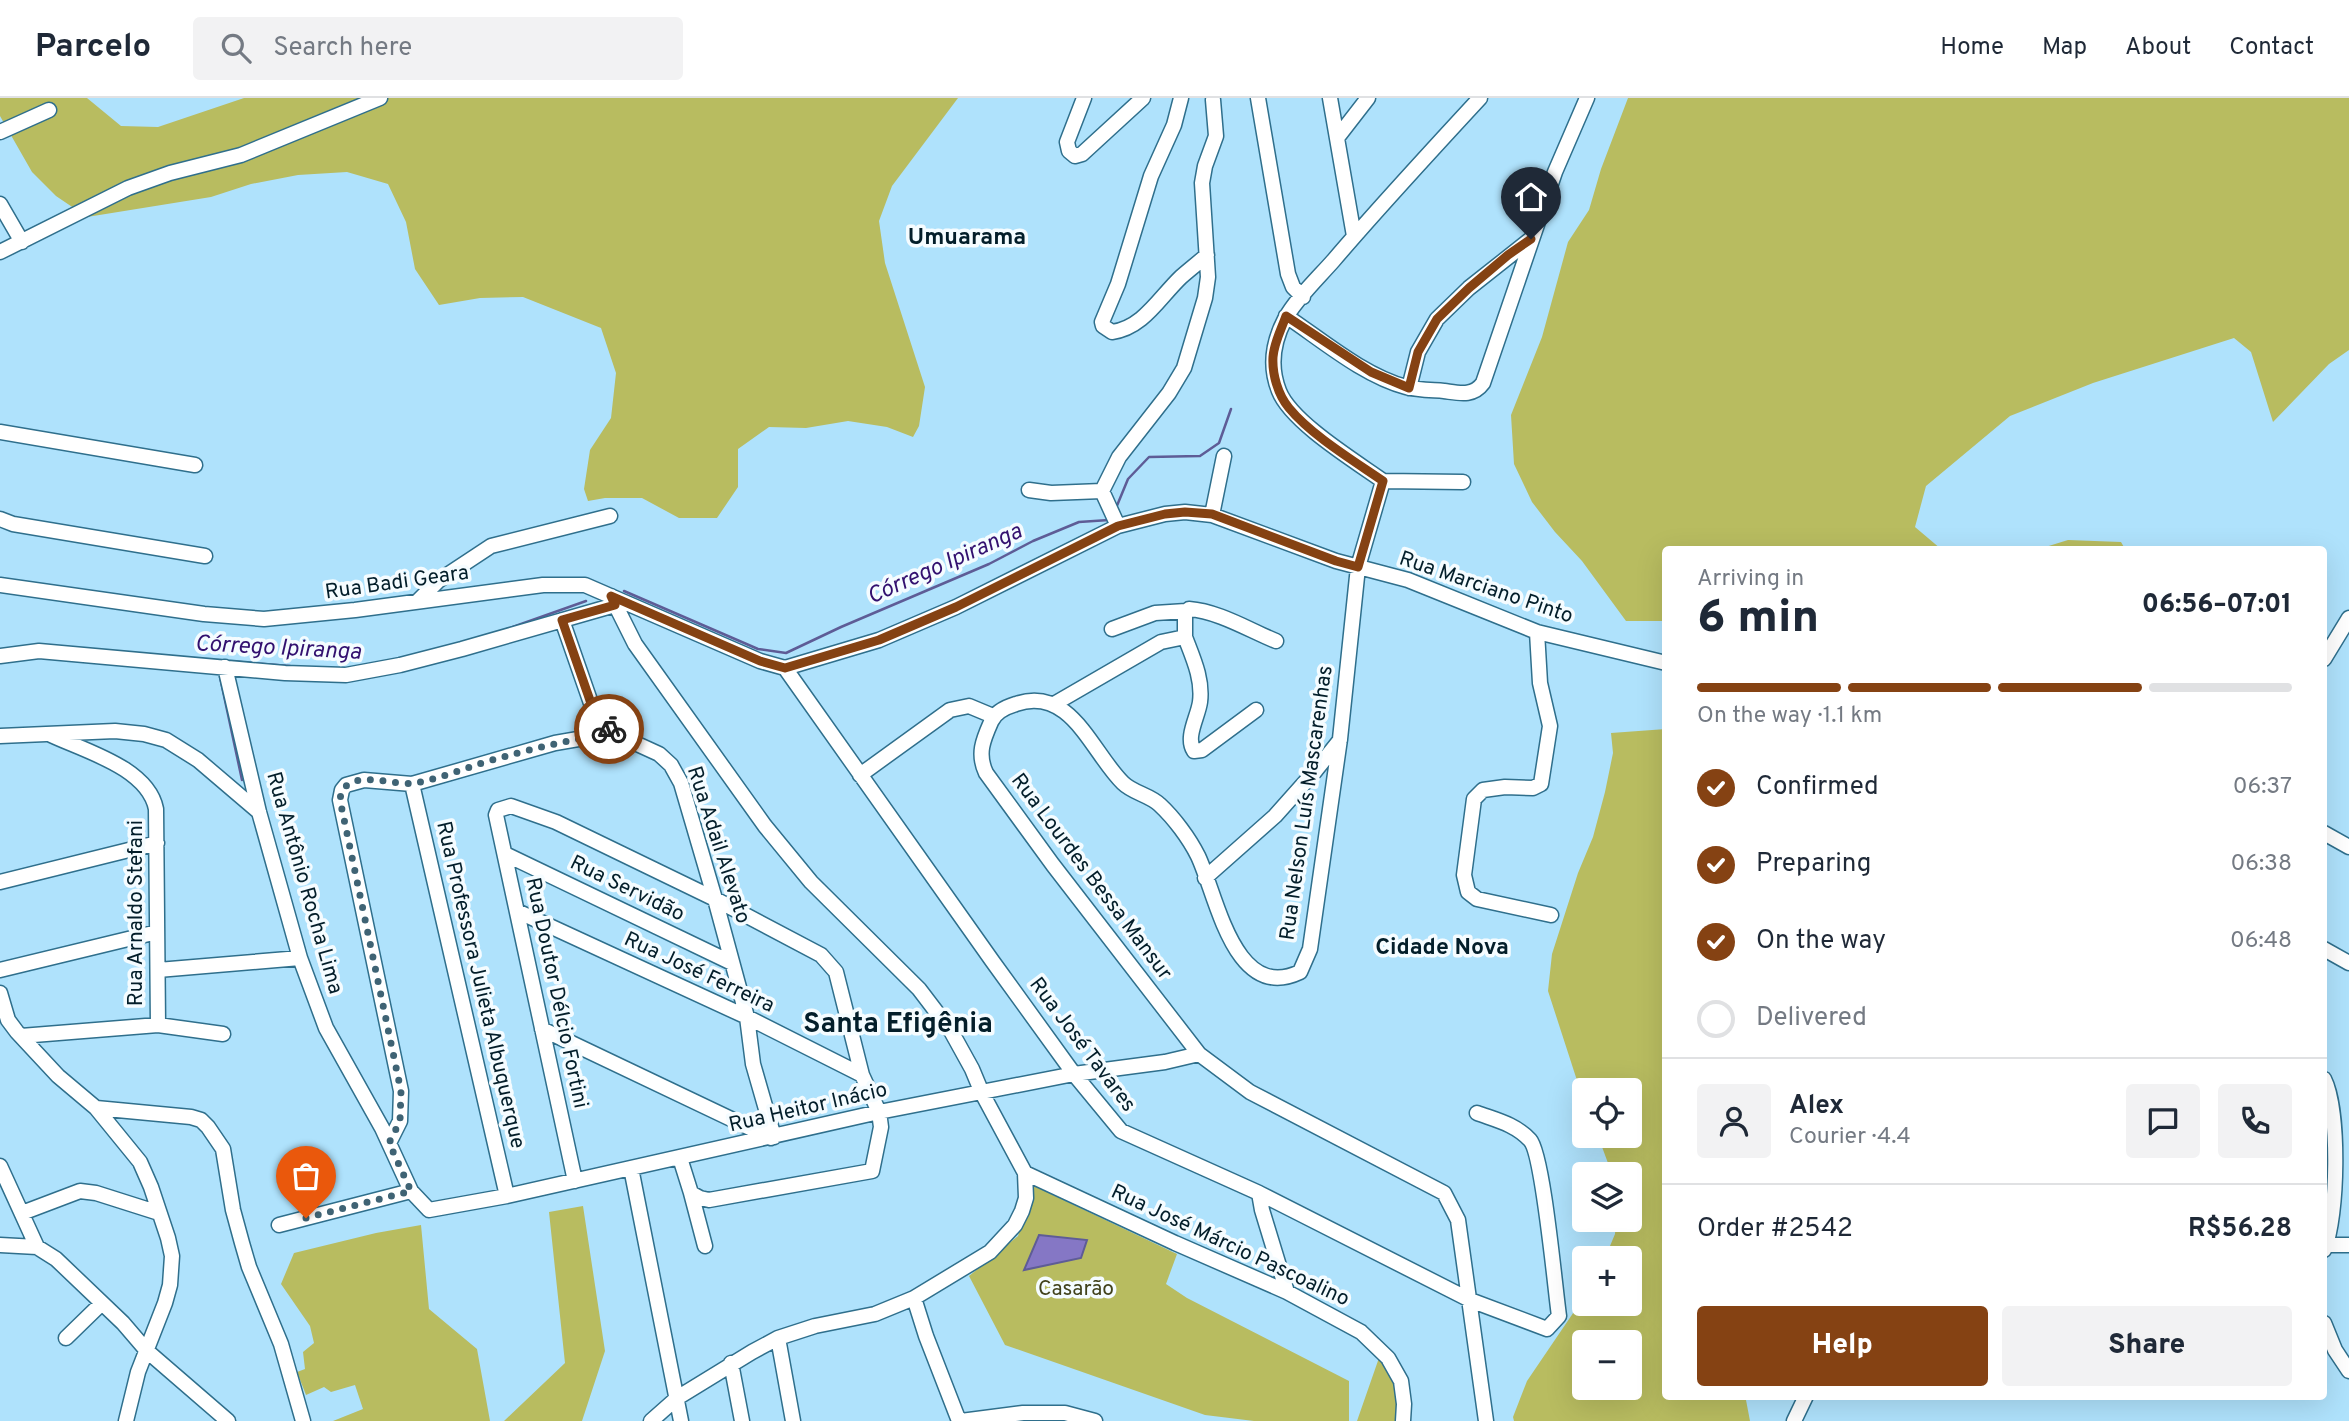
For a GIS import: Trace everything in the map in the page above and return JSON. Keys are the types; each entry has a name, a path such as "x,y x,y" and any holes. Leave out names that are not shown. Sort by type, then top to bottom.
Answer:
{"street":[{"path":"0,252 128,188 170,173 241,155 380,98"},
{"path":"1084,98 1067,142 1069,151 1075,156 1082,154 1143,98"},
{"path":"1181,98 1174,125 1151,176 1118,284 1102,322 1103,326 1112,332 1127,328 1149,313 1180,278 1206,256"},
{"path":"1258,98 1288,274 1293,287 1303,297"},
{"path":"1330,98 1354,236"},
{"path":"1337,138 1368,98"},
{"path":"1463,482 1383,481 1309,426 1284,401 1273,367 1273,355 1275,342 1286,316 1354,236 1480,98"},
{"path":"1286,316 1371,372 1409,388 1467,394 1479,389 1555,172 1587,98"},
{"path":"1102,491 1119,457 1169,393 1184,368 1205,298 1208,277 1202,183 1216,136 1213,100"},
{"path":"0,132 49,110"},
{"path":"0,204 22,242"},
{"path":"1409,388 1418,352 1437,319 1469,288 1531,239"},
{"path":"0,432 195,465"},
{"path":"1212,514 1224,456"},
{"name":"Rua Nelson Luís Mascarenhas","path":"1054,704 1072,717 1123,783 1157,802 1168,813 1198,856 1234,949 1254,970 1276,978 1289,977 1300,972 1310,949 1340,739 1358,567 1383,481"},
{"path":"1028,490 1051,493 1102,491"},
{"path":"1102,491 1117,524"},
{"name":"Rua Marciano Pinto","path":"785,668 879,640 956,607 1117,524 1185,512 1212,514 1336,561 1408,580 1537,632 1662,662"},
{"path":"418,601 438,581 491,546 611,516"},
{"path":"0,519 13,524 205,556"},
{"name":"Rua Badi Geara","path":"0,585 204,614 264,619 565,583 586,585 613,601 760,661 785,668"},
{"path":"0,656 39,651 285,673 354,675 562,620 613,601 635,644 765,825 811,882 919,989 951,1031 1025,1173 1026,1198 1022,1212 1015,1225 990,1252 914,1298 875,1314 815,1326 778,1338 731,1363 677,1398 651,1421"},
{"path":"1112,629 1155,613 1198,610 1276,641"},
{"path":"1186,611 1185,637 1201,685 1200,703 1191,740 1194,751 1202,750 1256,710"},
{"path":"2327,654 2349,618"},
{"path":"562,620 593,709 613,733"},
{"path":"1537,632 1540,683 1550,726 1541,784 1533,788 1505,787 1483,790 1474,799 1464,875 1468,892 1477,900 1551,915"},
{"path":"860,775 950,710 969,706 993,716 1001,710 1033,700 1054,704 1161,642 1185,637"},
{"name":"Rua Antônio Rocha Lima","path":"225,667 259,812 300,958 326,1028 389,1143 411,1191 429,1210"},
{"name":"Rua José Tavares","path":"785,668 1074,1074 1121,1131 1259,1193 1470,1300 1547,1329 1559,1316 1543,1187 1532,1142 1514,1126 1477,1113"},
{"name":"Rua Lourdes Bessa Mansur","path":"993,716 982,742 981,755 986,773 1053,865 1199,1054 1250,1092 1444,1193 1458,1220 1486,1421"},
{"path":"0,736 115,731 166,740 198,760 259,812"},
{"path":"389,1143 400,1121 401,1091 340,800 342,790 346,785 364,780 412,784 555,743 613,733"},
{"name":"Rua Adail Alevato","path":"613,733 659,754 671,765 681,783 747,1017 753,1064 773,1137"},
{"name":"Rua Arnaldo Stefani","path":"51,735 126,769 154,797 157,843 158,1025"},
{"path":"1205,878 1275,816 1316,771 1340,739"},
{"name":"Rua Professora Julieta Albuquerque","path":"412,784 507,1196"},
{"name":"Rua Doutor Délcio Fortini","path":"575,1181 496,815 504,807 526,810 716,900"},
{"path":"2327,834 2349,847"},
{"path":"0,882 157,843"},
{"name":"Rua Servidão","path":"505,854 732,963"},
{"path":"691,1193 709,1200 872,1171 881,1127 880,1112 862,1075 836,972 831,965 821,955 716,900"},
{"name":"Rua José Ferreira","path":"517,911 747,1017 862,1075"},
{"path":"0,970 157,932"},
{"path":"2327,951 2349,963"},
{"path":"158,970 300,958"},
{"path":"0,993 8,1020 21,1036 58,1076 96,1108 139,1162 151,1187 168,1238 172,1272 165,1303 138,1372 126,1421"},
{"path":"21,1036 158,1025 223,1034"},
{"path":"542,1029 773,1137"},
{"name":"Rua Heitor Inácio","path":"429,1210 507,1196 880,1112 1074,1074 1165,1062 1199,1054"},
{"path":"2327,1088 2332,1102 2335,1174 2332,1226 2327,1242"},
{"path":"96,1108 191,1117 201,1121 214,1135 223,1149 233,1210 249,1267 281,1344 303,1421"},
{"path":"680,1158 705,1246"},
{"path":"0,1166 37,1247"},
{"path":"631,1168 681,1421"},
{"name":"Rua José Márcio Pascoalino","path":"1025,1173 1287,1292 1361,1332 1388,1357 1401,1381 1403,1421"},
{"path":"22,1213 80,1191 159,1213"},
{"path":"279,1225 411,1191"},
{"path":"1259,1193 1287,1292"},
{"path":"0,1245 37,1247 56,1259 147,1351 228,1421"},
{"path":"2327,1248 2349,1245"},
{"path":"914,1298 960,1421 1023,1413 1065,1413 1095,1421"},
{"path":"66,1338 102,1303"},
{"path":"2327,1330 2335,1350 2349,1371"},
{"path":"778,1338 793,1421"},
{"path":"731,1363 742,1421"},
{"path":"1794,1421 1804,1400"}],"green space":[{"path":"0,98 87,98 121,126 158,127 244,98 958,98 892,186 879,221 885,263 925,387 919,426 913,437 887,427 848,421 806,428 769,427 738,449 738,487 717,518 679,518 642,498 588,501 584,489 590,450 611,418 616,373 601,328 523,297 480,298 439,305 415,269 406,222 388,184 347,172 298,175 251,184 211,197 87,217 56,196 32,172 0,116"},
{"path":"1628,98 2349,98 2349,350 2329,364 2273,422 2251,352 2234,338 2093,383 2010,416 1926,486 1915,527 1937,546 1662,546 1662,621 1626,621 1582,561 1532,502 1514,464 1511,415 1542,337 1568,242 1589,210 1601,169"},
{"path":"2068,540 2121,542 2123,546 2049,546"},
{"path":"1662,729 1662,1400 1746,1400 1750,1421 1514,1421 1513,1417 1527,1381 1572,1315 1642,1316 1642,1246 1610,1246 1615,1232 1642,1232 1642,1162 1608,1162 1602,1148 1642,1148 1642,1078 1576,1078 1548,991 1552,954 1578,873 1593,837 1613,753 1611,733"},
{"name":"Casarão","path":"1034,1186 1177,1254 1166,1284 1187,1298 1349,1381 1349,1421 1254,1421 1205,1415 1005,1345 969,1276 1018,1236"},
{"path":"583,1206 605,1351 582,1421 504,1421 565,1363 549,1212"},
{"path":"421,1225 429,1309 477,1349 490,1421 333,1421 363,1409 355,1385 331,1392 324,1387 306,1395 297,1372 305,1369 303,1352 314,1343 310,1326 281,1284 294,1253"},
{"path":"1380,1355 1396,1380 1400,1421 1357,1421"}],"shaded area":[{"path":"1039,1235 1087,1240 1081,1258 1024,1270"}],"waterway":[{"name":"Córrego Ipiranga","path":"1116,508 1128,479 1149,457 1200,456 1219,443 1231,409"},
{"name":"Córrego Ipiranga","path":"624,591 758,649 786,653 1079,522 1109,520"},
{"name":"Córrego Ipiranga","path":"507,629 586,601"},
{"name":"Córrego Ipiranga","path":"227,661 290,666"},
{"path":"220,677 242,780"}],"way so far":[{"path":"306,1218 411,1191 389,1143 400,1121 401,1091 340,800 342,790 346,785 374,779 412,784 555,743 613,733 609,729"}],"district":[{"name":"Umuarama","path":"967,238"},
{"name":"Cidade Nova","path":"1442,948"},
{"name":"Santa Efigênia","path":"898,1025"}],"route":[{"path":"609,729 593,709 562,620 615,605 611,596 760,661 785,668 879,640 956,607 1118,526 1165,514 1212,514 1358,567 1383,481 1309,426 1290,410 1284,401 1273,367 1273,355 1275,342 1286,316 1371,372 1409,388 1418,352 1437,319 1469,288 1531,239"}]}
